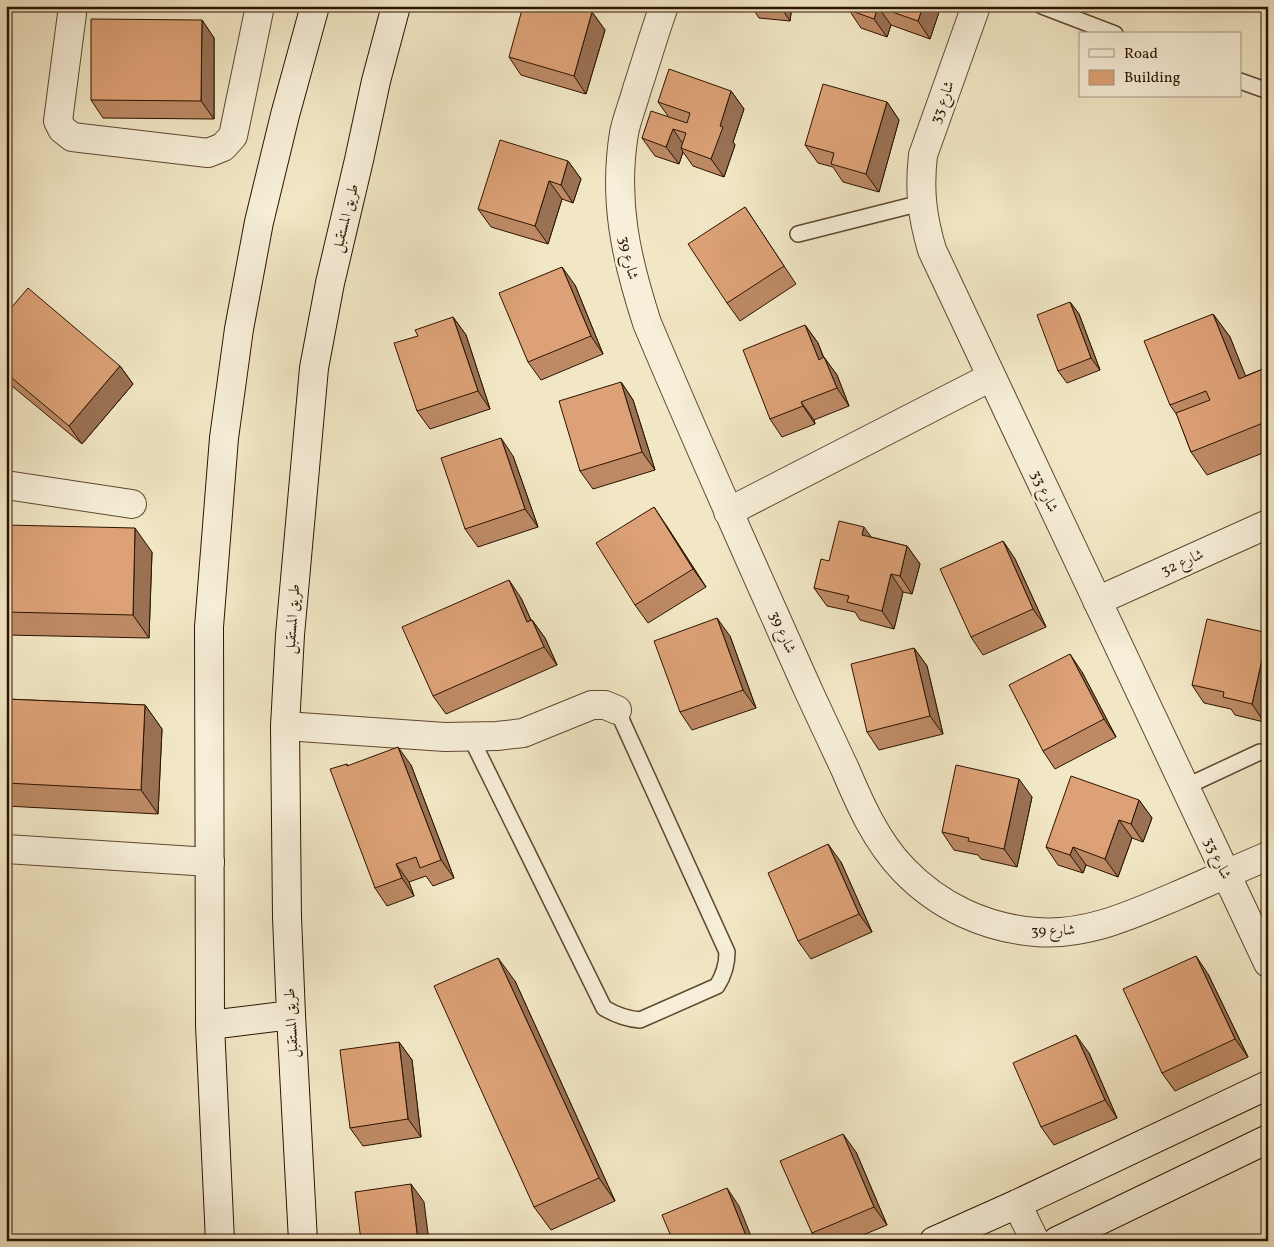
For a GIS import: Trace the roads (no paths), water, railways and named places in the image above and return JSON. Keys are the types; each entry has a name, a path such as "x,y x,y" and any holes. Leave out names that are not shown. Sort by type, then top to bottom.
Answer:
{"street":[{"path":"73,6 58,121 62,129 72,137 208,153 223,148 232,136 260,6"},
{"path":"220,1241 210,1025 209,627 224,438 239,329 260,222 285,115 315,6"},
{"name":"طريق المستقبل","path":"303,1241 287,918 286,726 290,635 314,368 330,283 376,80 396,6"},
{"name":"شارع 39","path":"664,6 624,130 620,178 622,228 636,290 647,323 728,512 856,795 885,848 920,886 962,913 1009,929 1058,933 1107,924 1268,856"},
{"name":"شارع 33","path":"976,6 923,155 921,203 925,227 932,250 1268,963"},
{"path":"728,512 992,377"},
{"path":"6,485 132,504"},
{"name":"شارع 32","path":"1097,601 1268,524"},
{"path":"286,726 471,738 523,733 592,705 605,705 617,710"},
{"path":"6,849 210,862"},
{"path":"210,1025 291,1015"},
{"path":"934,1241 1268,1085"},
{"path":"1057,1241 1268,1139"},
{"path":"1016,1204 1035,1241"}],"lane":[{"path":"1042,6 1111,32"},
{"path":"1242,82 1268,91"},
{"path":"798,234 921,203"},
{"path":"471,738 604,1008 615,1015 627,1019 640,1020 717,986 724,976 727,952 617,710"},
{"path":"1185,787 1260,752"}]}
